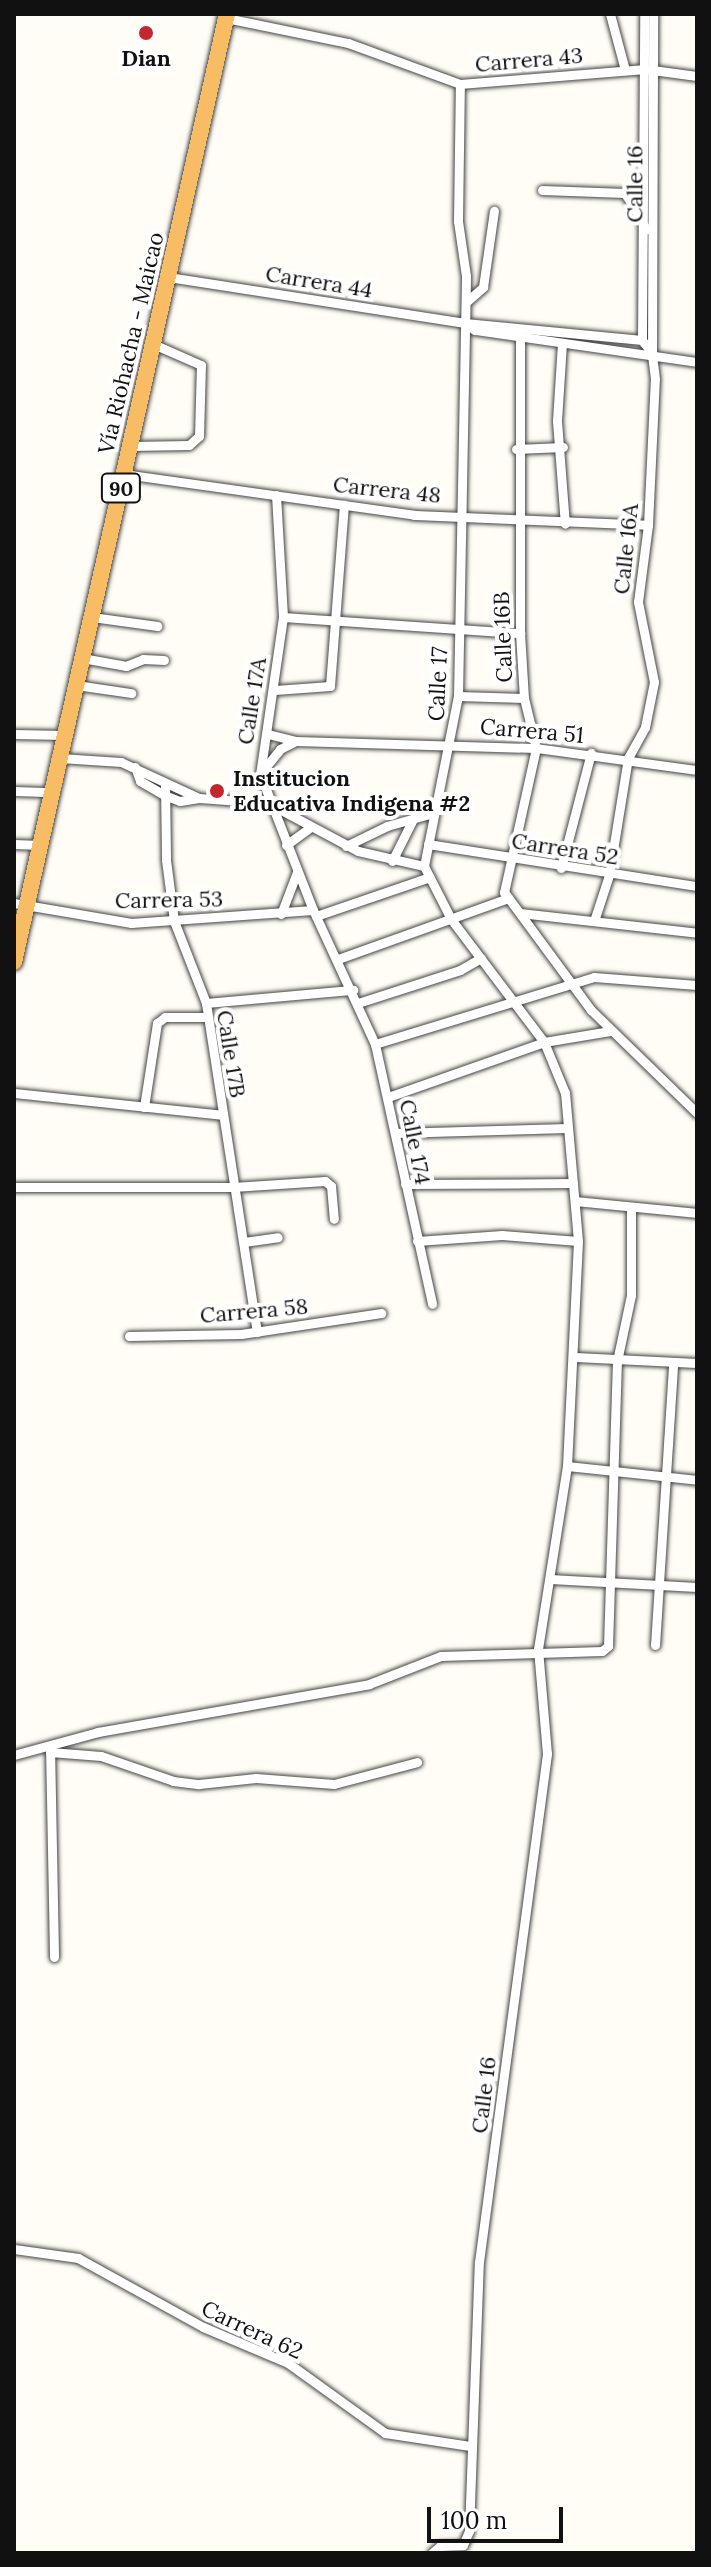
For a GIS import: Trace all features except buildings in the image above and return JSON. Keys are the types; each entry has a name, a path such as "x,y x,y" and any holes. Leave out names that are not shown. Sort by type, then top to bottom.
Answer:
{"highway":[{"name":"Vía Riohacha - Maicao","path":"14,962 21,903 40,845 227,16"}],"street":[{"path":"610,14 625,70"},
{"name":"Calle 16","path":"644,14 649,69"},
{"name":"Calle 16","path":"652,353 649,69 653,14"},
{"name":"Carrera 43","path":"227,16 348,43 460,84 649,69 697,76"},
{"name":"Calle 17","path":"424,866 433,813 452,742 458,696 466,302 458,221 460,84"},
{"path":"542,190 625,193 649,229"},
{"path":"466,302 483,287 494,211"},
{"name":"Calle 16","path":"642,340 649,229"},
{"name":"Carrera 44","path":"168,277 465,323 642,340"},
{"name":"Carrera 44","path":"465,323 475,330 652,353 697,362"},
{"name":"Calle 16B","path":"506,895 536,748 524,698 520,633 516,449 520,337"},
{"path":"642,340 652,353"},
{"path":"562,343 557,401 563,447 565,524"},
{"path":"130,446 189,445 199,436 201,365 153,344"},
{"name":"Calle 16A","path":"628,758 645,727 654,682 638,602 648,525 652,353"},
{"path":"516,449 563,447"},
{"name":"Carrera 48","path":"124,474 414,515 464,515 565,524 648,525"},
{"name":"Calle 17A","path":"276,495 283,617 275,690 260,774 268,803 314,913 353,990"},
{"path":"275,690 330,686 344,505"},
{"path":"92,617 157,626"},
{"path":"283,617 458,632 520,633"},
{"path":"82,658 126,666 143,659 164,660"},
{"path":"76,685 131,693"},
{"path":"458,696 524,698"},
{"path":"14,734 65,735"},
{"name":"Carrera 51","path":"268,734 296,741 452,742 536,748 628,758 697,770"},
{"path":"260,774 280,749 296,741"},
{"path":"561,868 591,753"},
{"path":"60,758 135,767 140,781 164,790 180,801 199,798 268,803 346,846 392,861 424,866 451,919 518,1001 544,1042 565,1093 578,1241 502,1235 417,1241"},
{"path":"594,921 609,875 628,758"},
{"name":"Calle 17B","path":"164,790 174,921 206,1003 257,1332"},
{"path":"14,791 52,792"},
{"path":"346,846 414,817 433,813"},
{"path":"392,861 414,817"},
{"path":"286,845 309,828"},
{"path":"14,844 40,845"},
{"name":"Carrera 52","path":"428,844 561,868 697,886"},
{"path":"281,914 297,872"},
{"name":"Carrera 53","path":"21,903 131,923 314,913 430,877"},
{"path":"338,959 451,919 506,895 610,1031 697,1113"},
{"path":"520,913 697,933"},
{"path":"358,1003 460,970 481,958"},
{"path":"375,1044 594,977 697,985"},
{"path":"206,1003 353,990"},
{"name":"Calle 174","path":"353,990 375,1044 432,1304"},
{"path":"144,1107 157,1023 165,1017 207,1017"},
{"path":"388,1097 544,1042 610,1031"},
{"path":"14,1093 222,1115"},
{"path":"679,1094 697,1103"},
{"path":"395,1133 567,1128"},
{"path":"14,1187 233,1187 325,1181 331,1186 334,1219"},
{"path":"405,1184 573,1183"},
{"path":"575,1201 631,1210 697,1213"},
{"path":"14,1755 369,1684 441,1656 538,1649 602,1651 608,1646 617,1361 631,1295 631,1210"},
{"path":"244,1242 278,1237"},
{"name":"Calle 16","path":"432,2553 440,2546 463,2545 469,2531 479,2262 547,1754 538,1649 567,1466 575,1357 578,1241"},
{"name":"Carrera 58","path":"129,1336 257,1332 381,1313"},
{"path":"575,1357 697,1363"},
{"path":"655,1645 673,1363"},
{"path":"567,1466 697,1480"},
{"path":"550,1579 697,1587"},
{"path":"50,1748 101,1756 173,1781 199,1784 256,1778 334,1784 417,1762"},
{"path":"50,1748 54,1957"},
{"name":"Carrera 62","path":"14,2249 78,2258 203,2327 288,2363 385,2433 470,2446"}],"place":[{"name":"Dian","path":"146,33"},
{"name":"Institucion Educativa Indigena #2","path":"217,791"}]}
